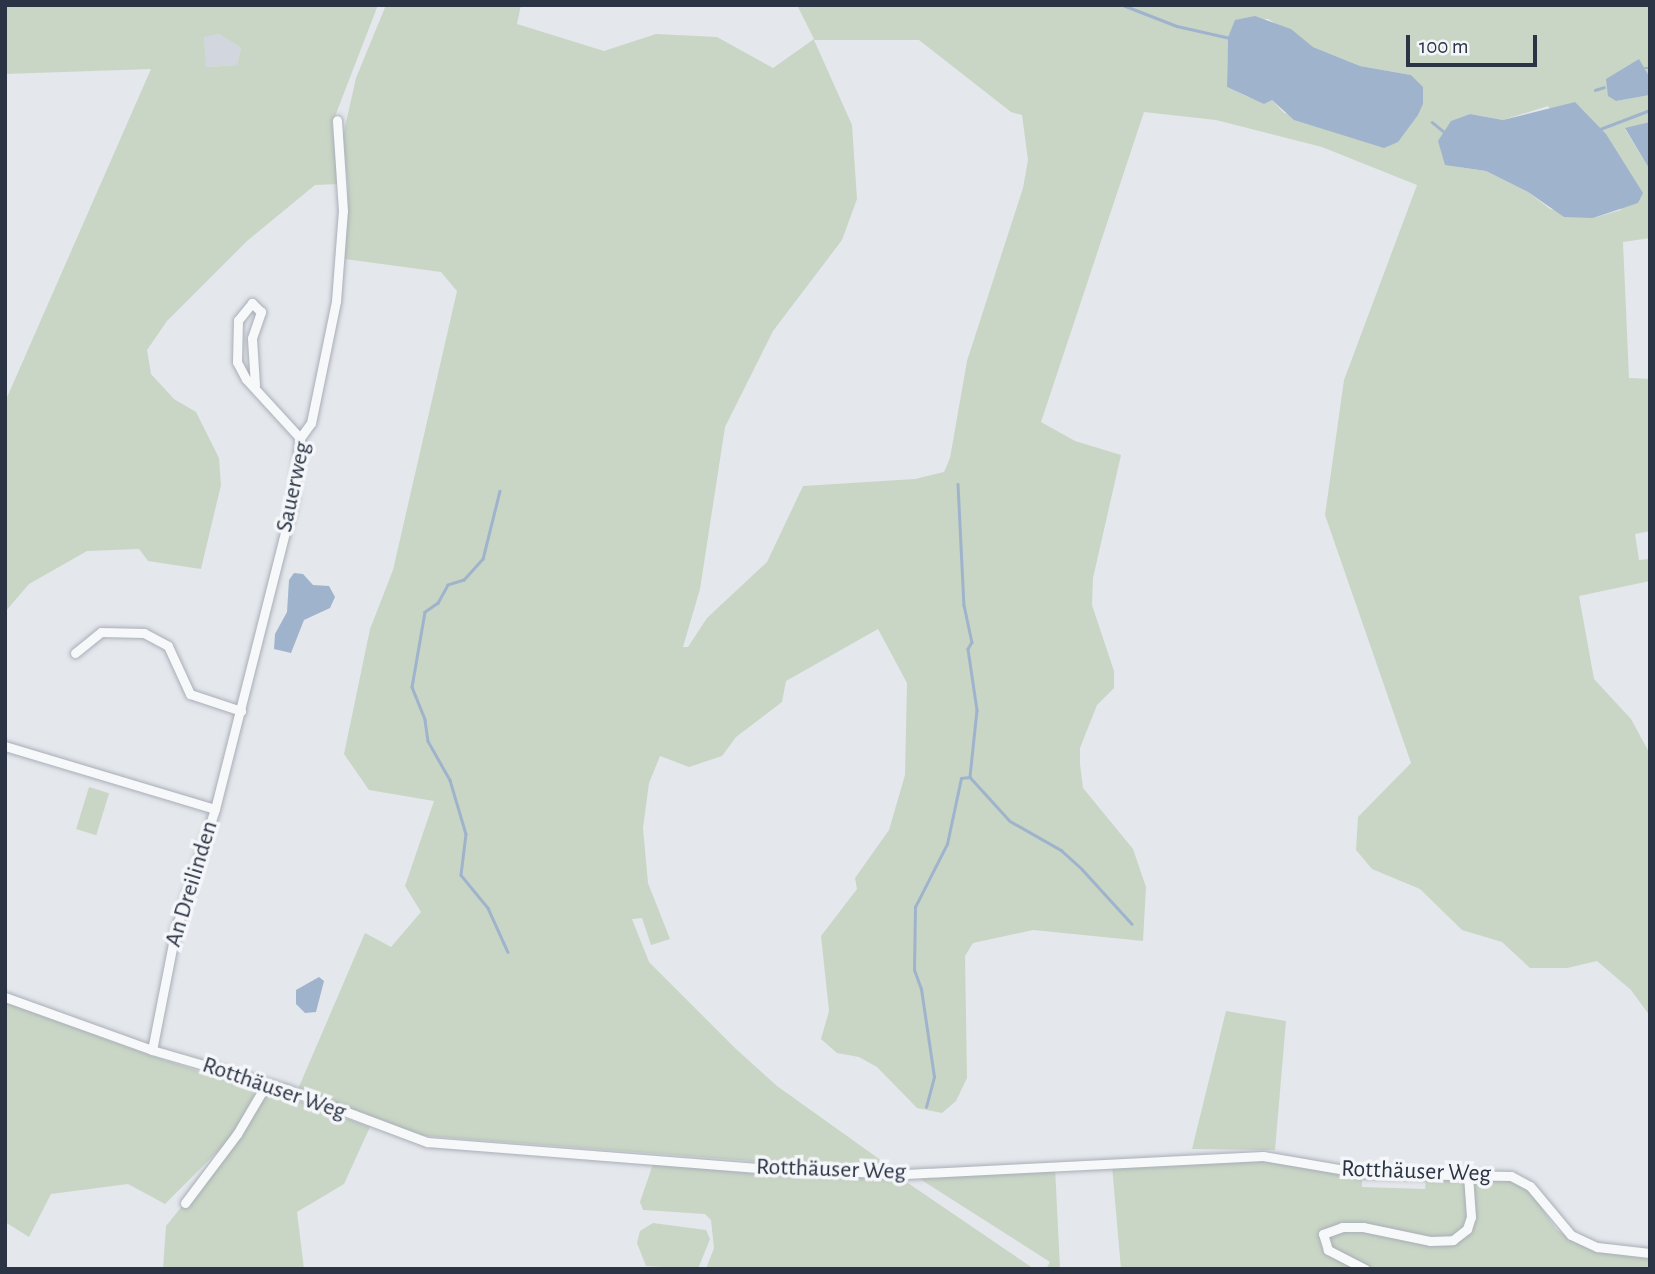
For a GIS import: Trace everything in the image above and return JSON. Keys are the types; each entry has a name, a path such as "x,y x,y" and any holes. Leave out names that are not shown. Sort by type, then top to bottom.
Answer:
{"street":[{"name":"Sauerweg","path":"215,809 293,500 300,439 312,423 336,300 343,211 337,120"},
{"path":"255,385 252,338 261,312 252,303 238,320 234,351 242,374 255,385 300,439"},
{"path":"75,653 101,632 144,633 168,646 190,694 241,711"},
{"name":"An Dreilinden","path":"5,746 215,809 176,928 152,1050"},
{"name":"Rotthäuser Weg","path":"5,996 152,1050 267,1083 427,1142 720,1165 906,1174 1263,1156 1362,1173 1518,1178 1530,1186 1555,1222 1571,1235 1605,1248 1650,1253"},
{"path":"185,1203 237,1134 267,1083"},
{"path":"1366,1269 1328,1250 1323,1234 1342,1227 1363,1227 1430,1241 1453,1240 1463,1233 1471,1217 1468,1175"}],"shaded area":[{"path":"219,34 241,48 237,65 205,67 204,36"}],"green space":[{"path":"5,5 378,5 332,124 339,184 315,185 247,241 167,321 147,350 151,374 174,399 196,412 219,458 221,485 201,569 148,561 139,549 87,551 29,584 5,612 5,402 151,69 5,74","holes":["219,34 241,48 237,65 206,67 204,37"]},
{"path":"386,5 521,5 517,24 604,51 656,34 717,37 773,68 814,39 797,5 1650,5 1650,94 1645,68 1616,101 1650,95 1650,122 1625,129 1650,170 1650,238 1623,242 1629,378 1650,379 1650,531 1635,534 1639,560 1650,559 1650,581 1579,596 1594,679 1631,719 1650,754 1650,1016 1631,990 1597,961 1567,968 1530,968 1502,942 1462,930 1420,889 1372,869 1356,850 1358,817 1411,763 1325,515 1344,380 1417,185 1322,147 1216,120 1144,112 1041,422 1075,441 1121,455 1093,578 1092,605 1114,671 1114,688 1097,705 1080,748 1080,764 1083,788 1133,849 1146,887 1143,941 1033,930 973,943 965,956 967,1078 956,1101 942,1113 917,1108 877,1067 859,1057 837,1053 821,1039 829,1011 821,936 857,889 855,878 889,830 905,775 907,683 878,629 786,681 782,702 736,737 722,756 689,767 660,756 649,783 643,828 648,883 670,939 651,945 642,918 632,919 649,962 736,1049 777,1086 882,1161 867,1170 414,1135 298,1089 365,933 391,947 421,912 405,886 434,801 369,790 344,754 370,629 393,570 457,291 441,272 345,259 348,186 343,136 356,78","holes":["1268,19 1313,47 1360,66 1411,75 1423,104 1398,141 1284,113 1272,100 1248,97 1227,87 1228,37 1235,21","814,40 919,40 1011,112 1022,115 1028,160 1023,188 967,361 950,458 944,472 915,479 803,486 767,562 707,618 688,647 683,647 700,589 725,427 773,331 842,240 857,199 852,125","1548,106 1621,210 1593,218 1550,209 1528,192 1486,171 1459,167 1442,152 1452,121 1470,114 1503,120"]},
{"path":"89,787 109,793 96,835 76,829"},
{"path":"5,1002 229,1081 255,1083 256,1092 230,1139 165,1204 128,1184 51,1194 29,1237 5,1222"},
{"path":"1226,1011 1286,1021 1275,1150 1192,1149"},
{"path":"267,1090 370,1127 344,1184 297,1212 304,1269 163,1269 166,1226 233,1143"},
{"path":"1281,1161 1362,1178 1362,1187 1425,1189 1426,1180 1509,1179 1528,1188 1556,1229 1573,1241 1592,1250 1650,1259 1650,1269 1121,1269 1112,1166"},
{"path":"653,1164 761,1174 902,1179 1034,1269 706,1269 714,1248 711,1220 705,1214 643,1210 640,1202"},
{"path":"1055,1167 1060,1269 1046,1269 1050,1262 920,1179"},
{"path":"653,1223 706,1230 710,1239 698,1269 646,1266 637,1243 640,1231"}],"water":[{"path":"1255,16 1291,29 1313,47 1360,66 1411,75 1423,87 1423,104 1418,115 1398,142 1384,148 1294,120 1272,100 1264,104 1227,87 1228,37 1235,20"},
{"path":"1639,59 1649,76 1650,95 1616,101 1608,96 1606,79"},
{"path":"1575,102 1606,134 1643,193 1638,203 1593,218 1564,217 1528,192 1486,171 1445,165 1438,141 1451,121 1470,114 1503,120"},
{"path":"1650,122 1650,170 1625,128"},
{"path":"294,573 303,574 313,585 329,586 335,597 330,608 304,620 291,653 274,649 275,634 287,612 289,580"},
{"path":"319,977 324,981 316,1012 305,1013 296,1004 296,990"}],"waterway":[{"path":"1123,5 1177,26 1230,38"},
{"path":"1645,68 1650,68"},
{"path":"1595,90 1604,87"},
{"path":"1600,129 1650,110"},
{"path":"1432,122 1443,131"},
{"path":"958,484 964,605 972,642 968,649 977,710 970,777 1010,821 1061,850 1082,869 1132,924"},
{"path":"500,491 483,559 464,580 448,585 438,603 425,612 412,687 425,720 428,741 450,780 466,834 461,875 488,908 508,952"},
{"path":"926,1107 934,1077 921,989 914,970 915,907 947,844 961,778 970,777"}]}
